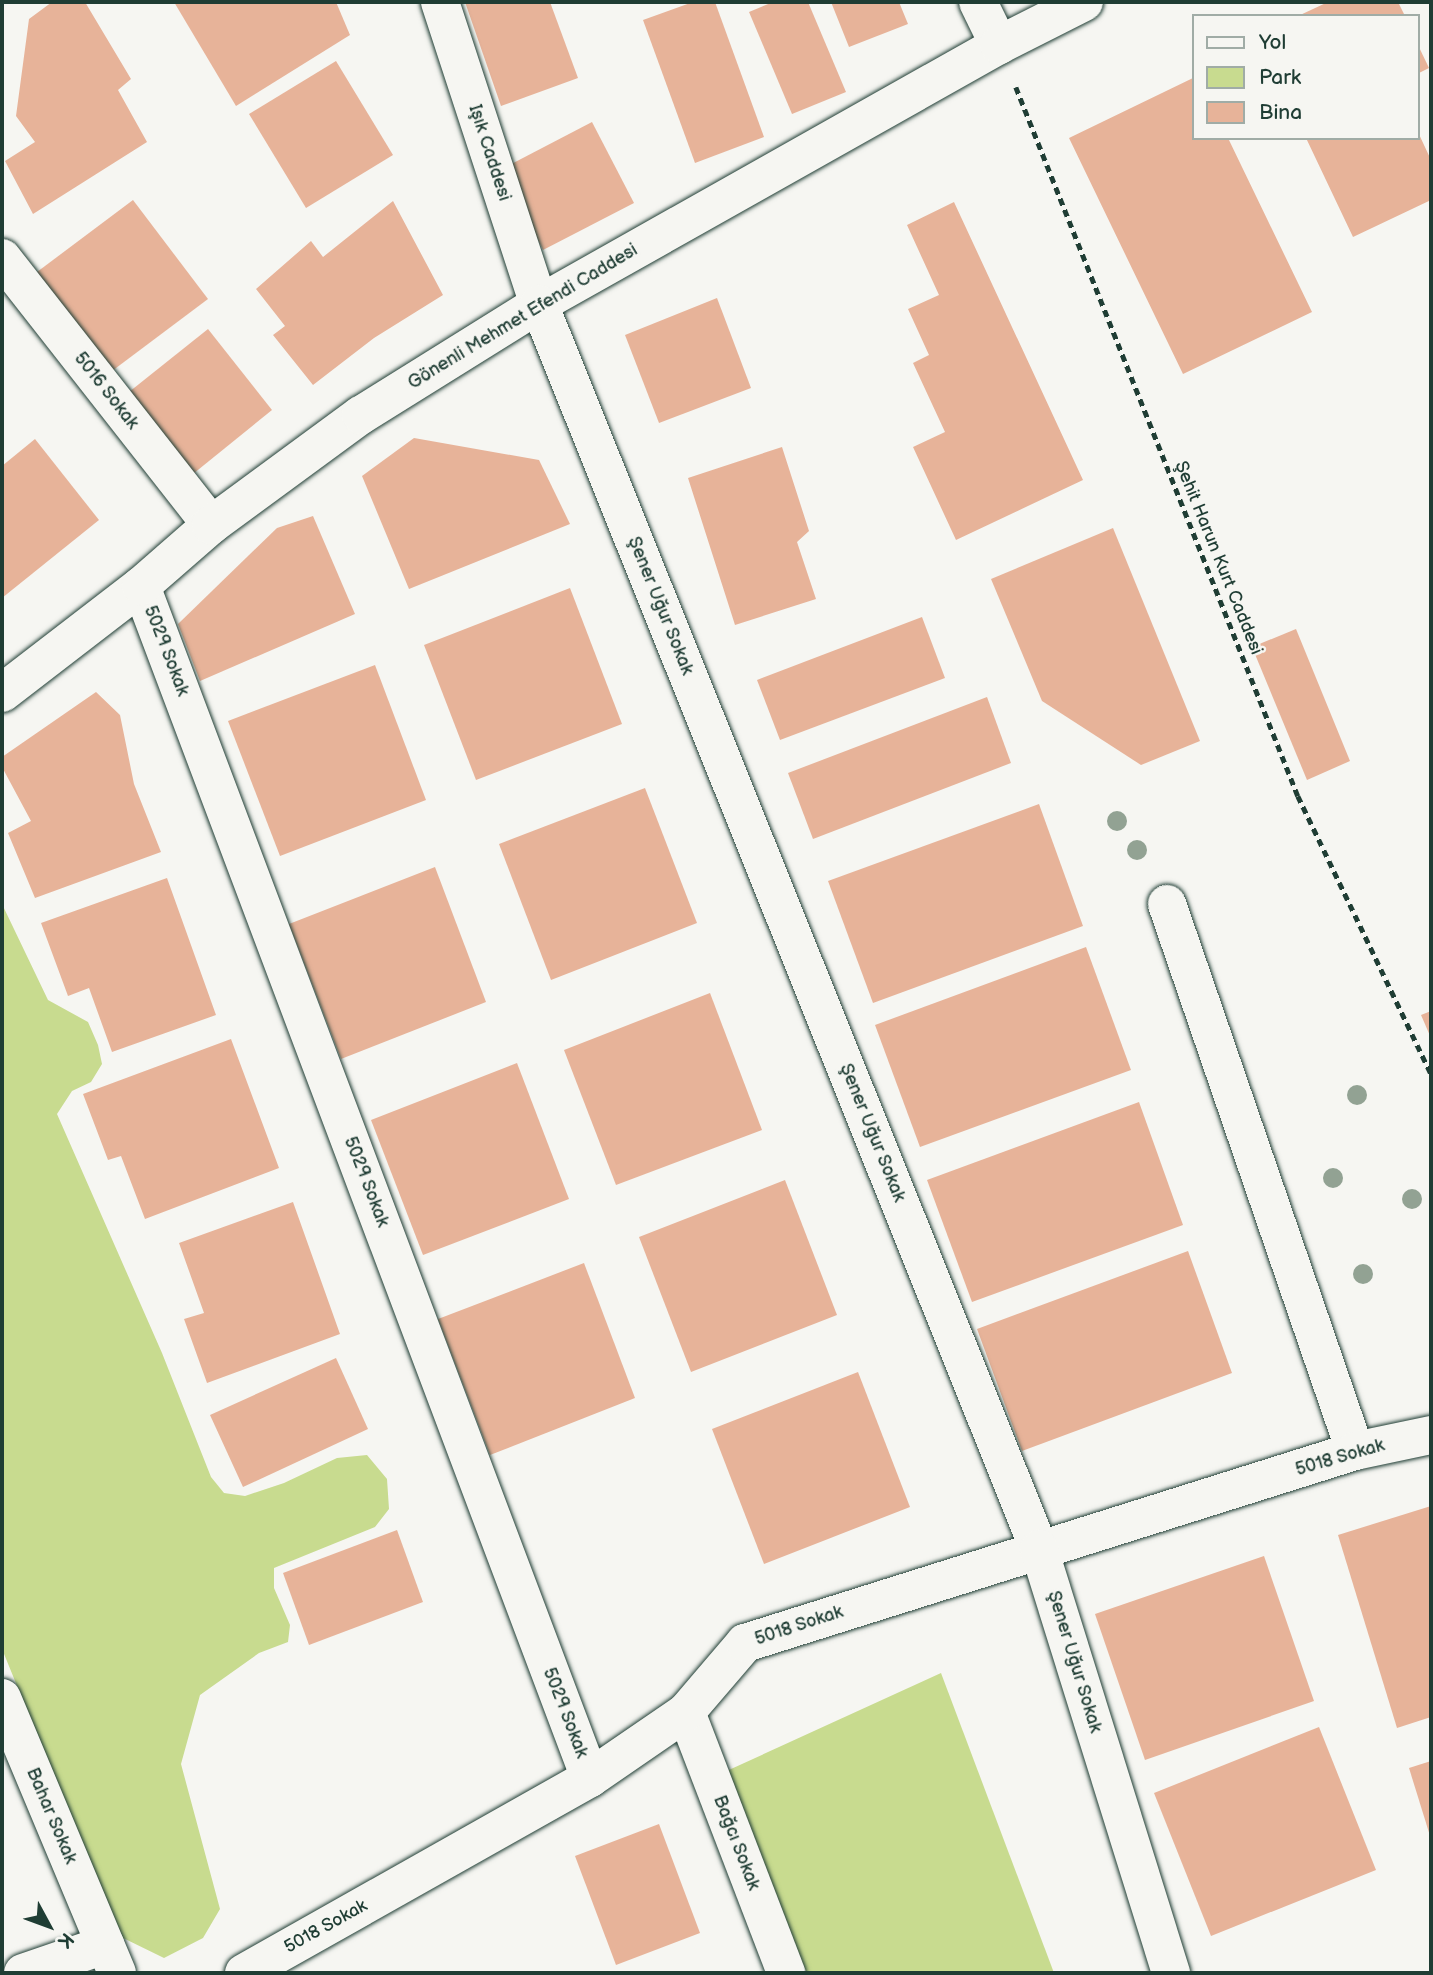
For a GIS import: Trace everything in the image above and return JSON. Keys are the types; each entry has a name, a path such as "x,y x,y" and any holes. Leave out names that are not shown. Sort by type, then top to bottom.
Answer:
{"street":[{"name":"Işık Caddesi","path":"440,2 539,304"},
{"path":"978,2 999,46"},
{"name":"Gönenli Mehmet Efendi Caddesi","path":"2,693 141,586 211,525 361,415 539,304 999,46 1084,2"},
{"name":"5016 Sokak","path":"2,258 211,525"},
{"name":"Şener Uğur Sokak","path":"539,304 1039,1549 1171,1973"},
{"name":"5029 Sokak","path":"141,586 590,1778"},
{"path":"1167,904 1355,1451"},
{"name":"5018 Sokak","path":"244,1973 590,1778 686,1712 745,1643 1355,1451 1431,1435"},
{"name":"Bahar Sokak","path":"2,1698 111,1959"},
{"name":"Bağcı Sokak","path":"686,1712 786,1973"},
{"path":"23,1973 111,1959"}],"path":[{"name":"Şehit Harun Kurt Caddesi","path":"999,46 1298,796 1431,1073"}],"green space":[{"path":"2,904 48,1000 88,1022 98,1045 102,1064 91,1082 72,1091 57,1114 162,1353 211,1477 224,1493 245,1496 284,1483 337,1458 367,1455 387,1479 389,1509 375,1527 274,1568 274,1588 290,1625 288,1642 259,1653 200,1695 181,1764 220,1909 203,1938 164,1958 119,1936 2,1649"},
{"path":"941,1673 1054,1973 797,1973 720,1774"}],"building":[{"path":"52,2 85,2 131,79 118,90 147,142 33,214 5,161 35,142 16,116 29,19"},
{"path":"174,2 336,2 350,35 236,106"},
{"path":"465,2 550,2 578,78 501,106"},
{"path":"693,2 715,2 764,137 695,163 643,20"},
{"path":"773,2 808,2 846,92 792,114 749,12"},
{"path":"831,2 899,2 908,24 849,47"},
{"path":"1328,2 1398,2 1404,14 1302,14"},
{"path":"1419,47 1429,68 1419,73"},
{"path":"336,61 393,155 306,208 249,114"},
{"path":"1192,78 1192,140 1229,140 1312,312 1183,374 1069,138"},
{"path":"592,122 634,203 543,250 502,169"},
{"path":"1419,134 1431,160 1431,200 1353,237 1307,140 1419,140"},
{"path":"133,200 208,299 104,377 29,278"},
{"path":"393,201 443,295 374,338 313,385 273,335 285,326 256,289 311,241 323,257"},
{"path":"954,202 1083,480 956,540 913,447 945,432 913,363 929,355 908,309 939,295 907,225"},
{"path":"717,298 751,388 659,423 625,335"},
{"path":"208,329 272,410 188,478 124,396"},
{"path":"414,438 539,460 570,524 409,589 362,476"},
{"path":"35,439 99,520 2,598 2,466"},
{"path":"782,447 809,531 797,542 816,599 735,625 688,478"},
{"path":"313,516 355,614 200,681 178,624 277,528"},
{"path":"1113,528 1200,741 1141,765 1042,701 991,579"},
{"path":"570,588 622,724 476,780 424,645"},
{"path":"922,617 945,678 780,740 757,680"},
{"path":"1296,629 1350,761 1307,780 1252,647"},
{"path":"375,665 426,800 280,856 228,721"},
{"path":"96,692 120,715 134,784 161,852 35,898 8,833 31,821 2,767 2,757"},
{"path":"987,697 1011,763 813,839 788,773"},
{"path":"645,788 697,923 551,980 499,844"},
{"path":"1039,804 1083,926 873,1003 828,881"},
{"path":"435,867 486,1002 341,1059 289,924"},
{"path":"167,878 216,1015 112,1052 89,988 68,996 41,923"},
{"path":"1086,947 1131,1070 920,1147 875,1025"},
{"path":"710,993 762,1130 616,1185 564,1050"},
{"path":"1431,1011 1431,1038 1421,1015"},
{"path":"231,1039 279,1168 145,1219 121,1156 108,1160 83,1094"},
{"path":"517,1063 569,1199 423,1255 371,1120"},
{"path":"1139,1102 1183,1225 972,1302 927,1180"},
{"path":"785,1180 837,1315 691,1372 639,1237"},
{"path":"293,1202 340,1334 207,1383 184,1319 204,1313 179,1243"},
{"path":"1188,1251 1232,1373 1022,1451 977,1329"},
{"path":"584,1263 635,1398 490,1455 438,1319"},
{"path":"336,1358 368,1429 243,1487 210,1415"},
{"path":"858,1372 910,1507 764,1564 712,1429"},
{"path":"1431,1506 1431,1717 1397,1728 1338,1535"},
{"path":"397,1530 423,1602 309,1645 283,1573"},
{"path":"1264,1556 1314,1701 1145,1760 1095,1614"},
{"path":"1319,1727 1376,1870 1211,1936 1154,1793"},
{"path":"1431,1761 1431,1839 1409,1768"},
{"path":"659,1824 700,1933 616,1965 575,1856"}]}
